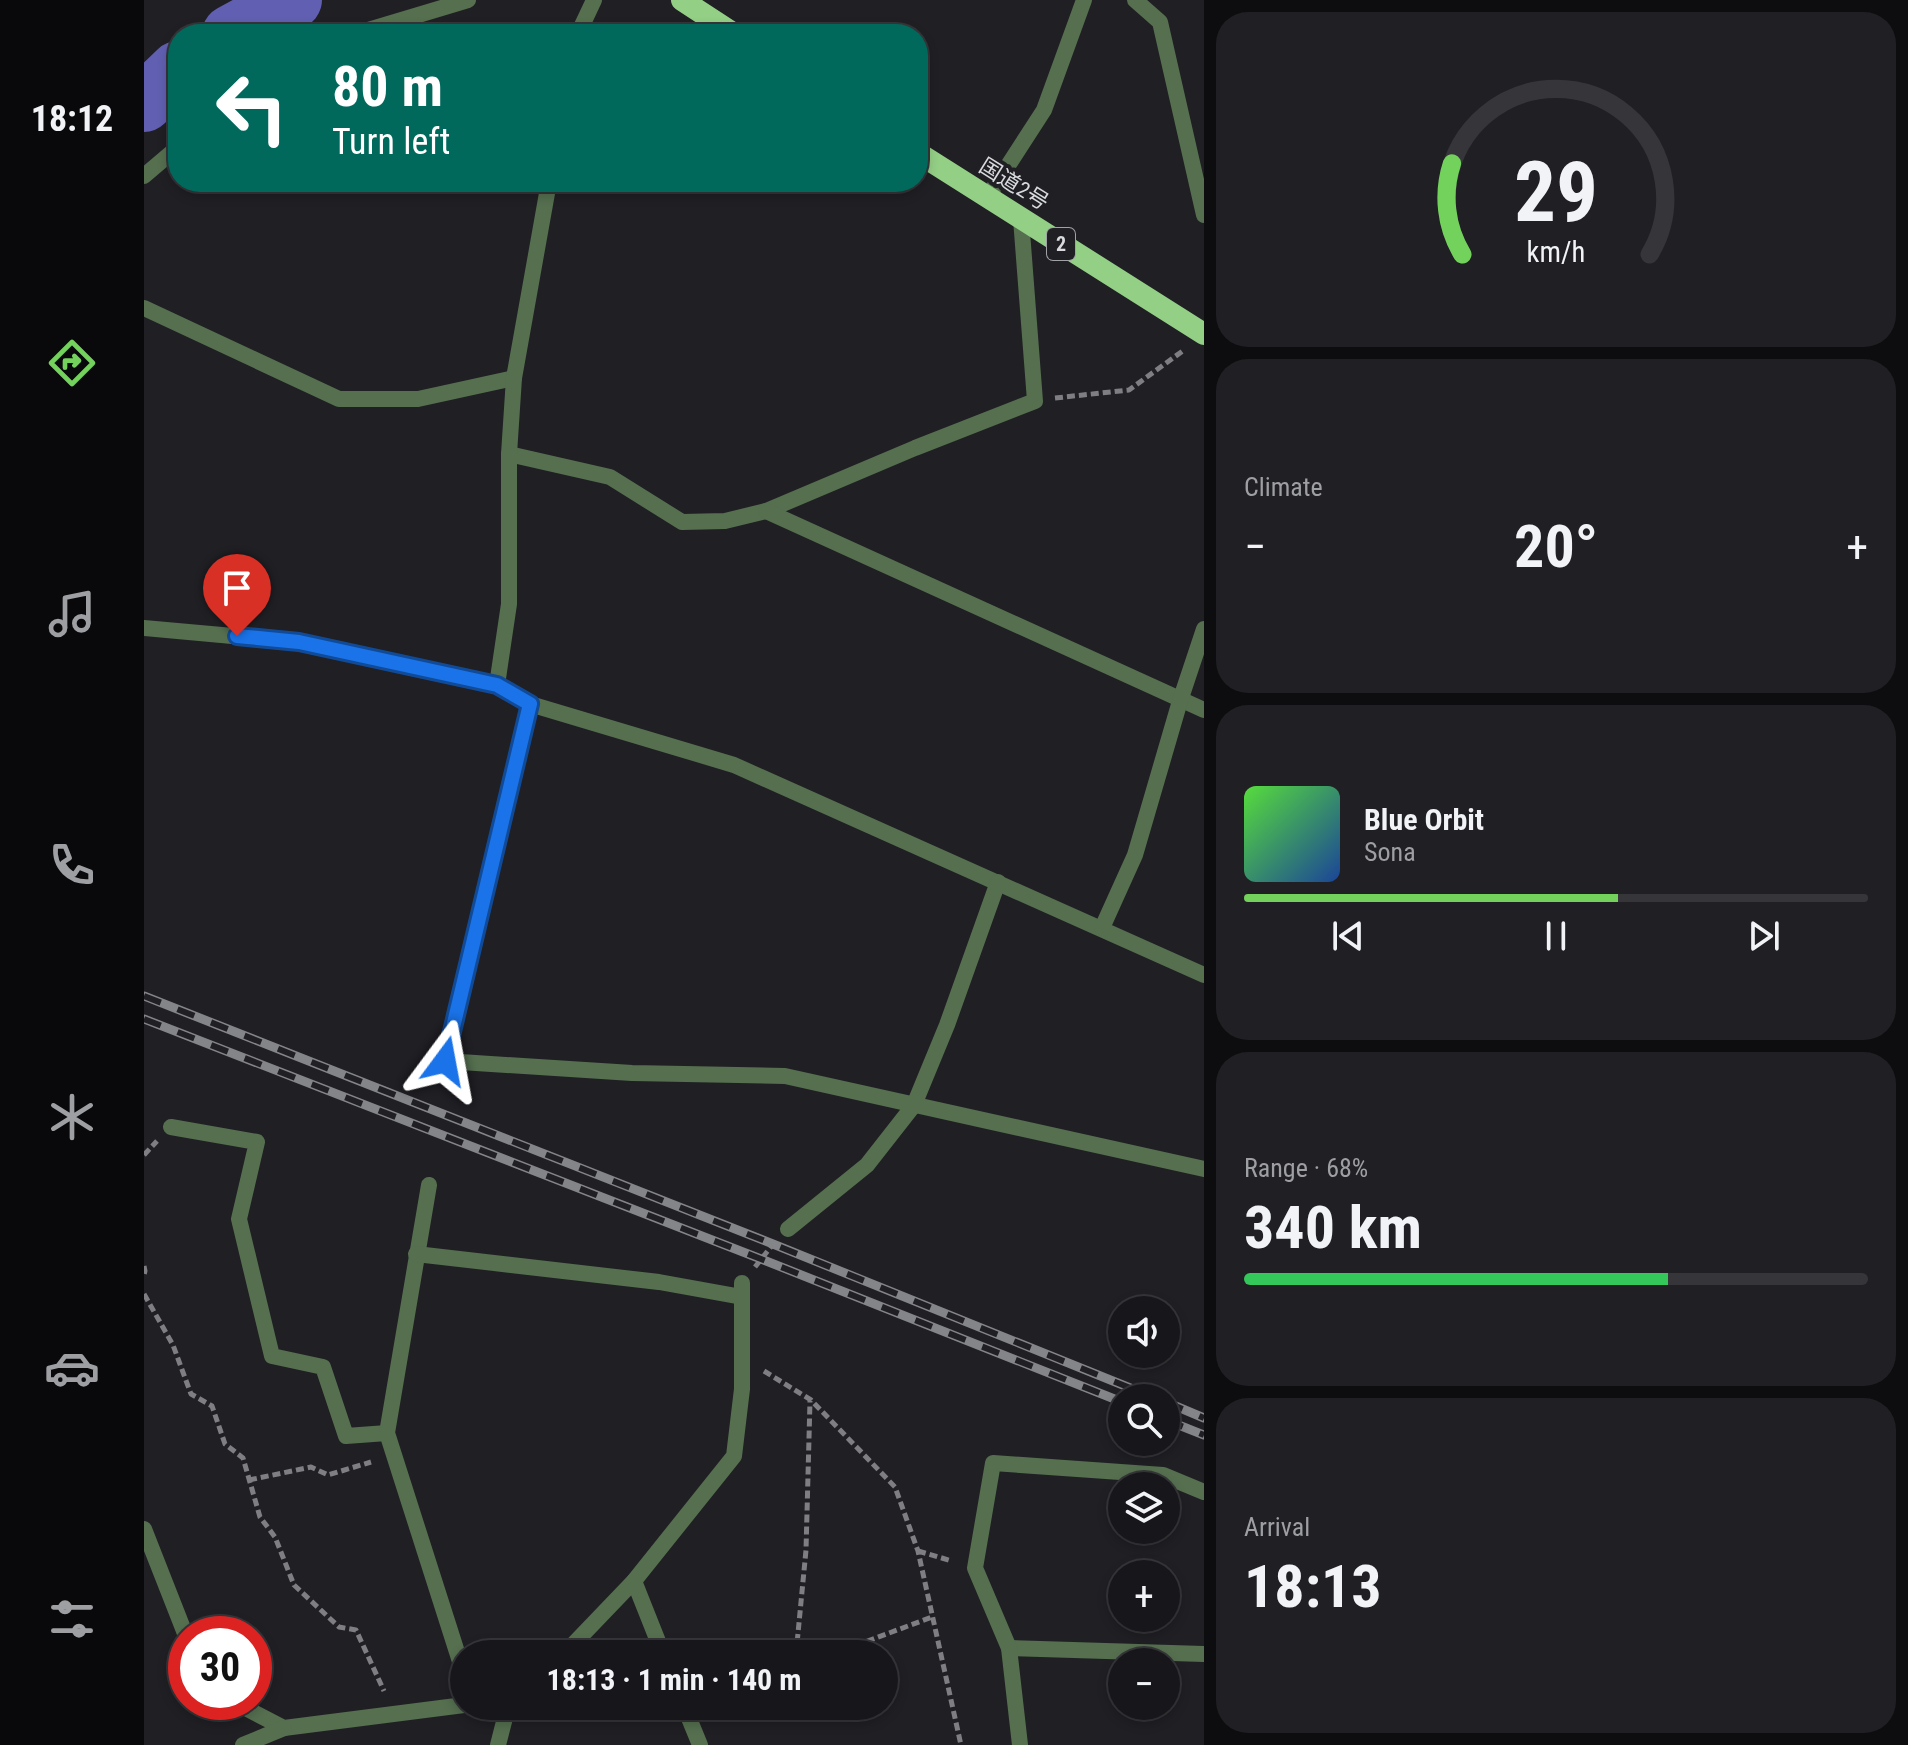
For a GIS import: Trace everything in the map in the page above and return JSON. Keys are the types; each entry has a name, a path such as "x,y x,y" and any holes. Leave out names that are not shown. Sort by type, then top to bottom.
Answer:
{"highway":[{"path":"682,0 719,24"},
{"name":"国道2号","path":"928,160 1198,339"}],"street":[{"path":"388,24 468,0"},
{"path":"583,24 594,0"},
{"path":"987,198 1044,110 1084,0"},
{"path":"1135,0 1160,22 1204,215"},
{"path":"144,176 168,156"},
{"path":"497,685 509,604 509,454 514,378 547,192"},
{"path":"509,454 610,477 682,522 725,521 766,511 1035,401 1021,219"},
{"path":"144,308 339,399 418,399 514,378"},
{"path":"766,511 1204,710"},
{"path":"144,628 299,642 497,685 530,704 734,765 1204,975"},
{"path":"1102,928 1135,855 1204,629"},
{"path":"530,704 445,1061 632,1073 785,1076 1204,1169"},
{"path":"788,1229 867,1165 914,1105 947,1025 998,882"},
{"path":"171,1127 257,1142 239,1219 272,1356 323,1367 346,1436 387,1433"},
{"path":"429,1185 387,1433 453,1640"},
{"path":"416,1254 742,1290 742,1389 734,1456 634,1581 577,1640"},
{"path":"1020,1745 1009,1648 975,1568 993,1463 1163,1475 1204,1492"},
{"path":"144,1529 176,1616"},
{"path":"634,1581 657,1640"},
{"path":"1009,1648 1204,1654"},
{"path":"243,1745 284,1728 450,1707"},
{"path":"269,1720 284,1728"},
{"path":"498,1745 504,1720"},
{"path":"690,1720 700,1745"}],"path":[{"path":"1035,401 1129,390 1198,339"},
{"path":"742,1290 773,1244 788,1229"},
{"path":"144,1266 144,1275"},
{"path":"144,1294 173,1345 191,1394 212,1406 225,1444 243,1458 260,1517 275,1537 294,1585 339,1627 356,1630 395,1714"},
{"path":"742,1358 811,1400 895,1487 918,1551 961,1745"},
{"path":"797,1640 806,1550 811,1400"},
{"path":"249,1480 311,1467 328,1475 394,1456"},
{"path":"918,1551 975,1568"},
{"path":"870,1640 932,1617"}],"waterway":[{"path":"249,24 293,0"},
{"path":"144,103 168,80"}],"railway":[{"path":"144,996 1120,1384"},
{"path":"144,1019 1108,1396"},
{"path":"1180,1408 1204,1418"},
{"path":"1180,1426 1204,1435"}],"route":[{"path":"237,636 299,642 497,685 530,704 445,1061"}]}
